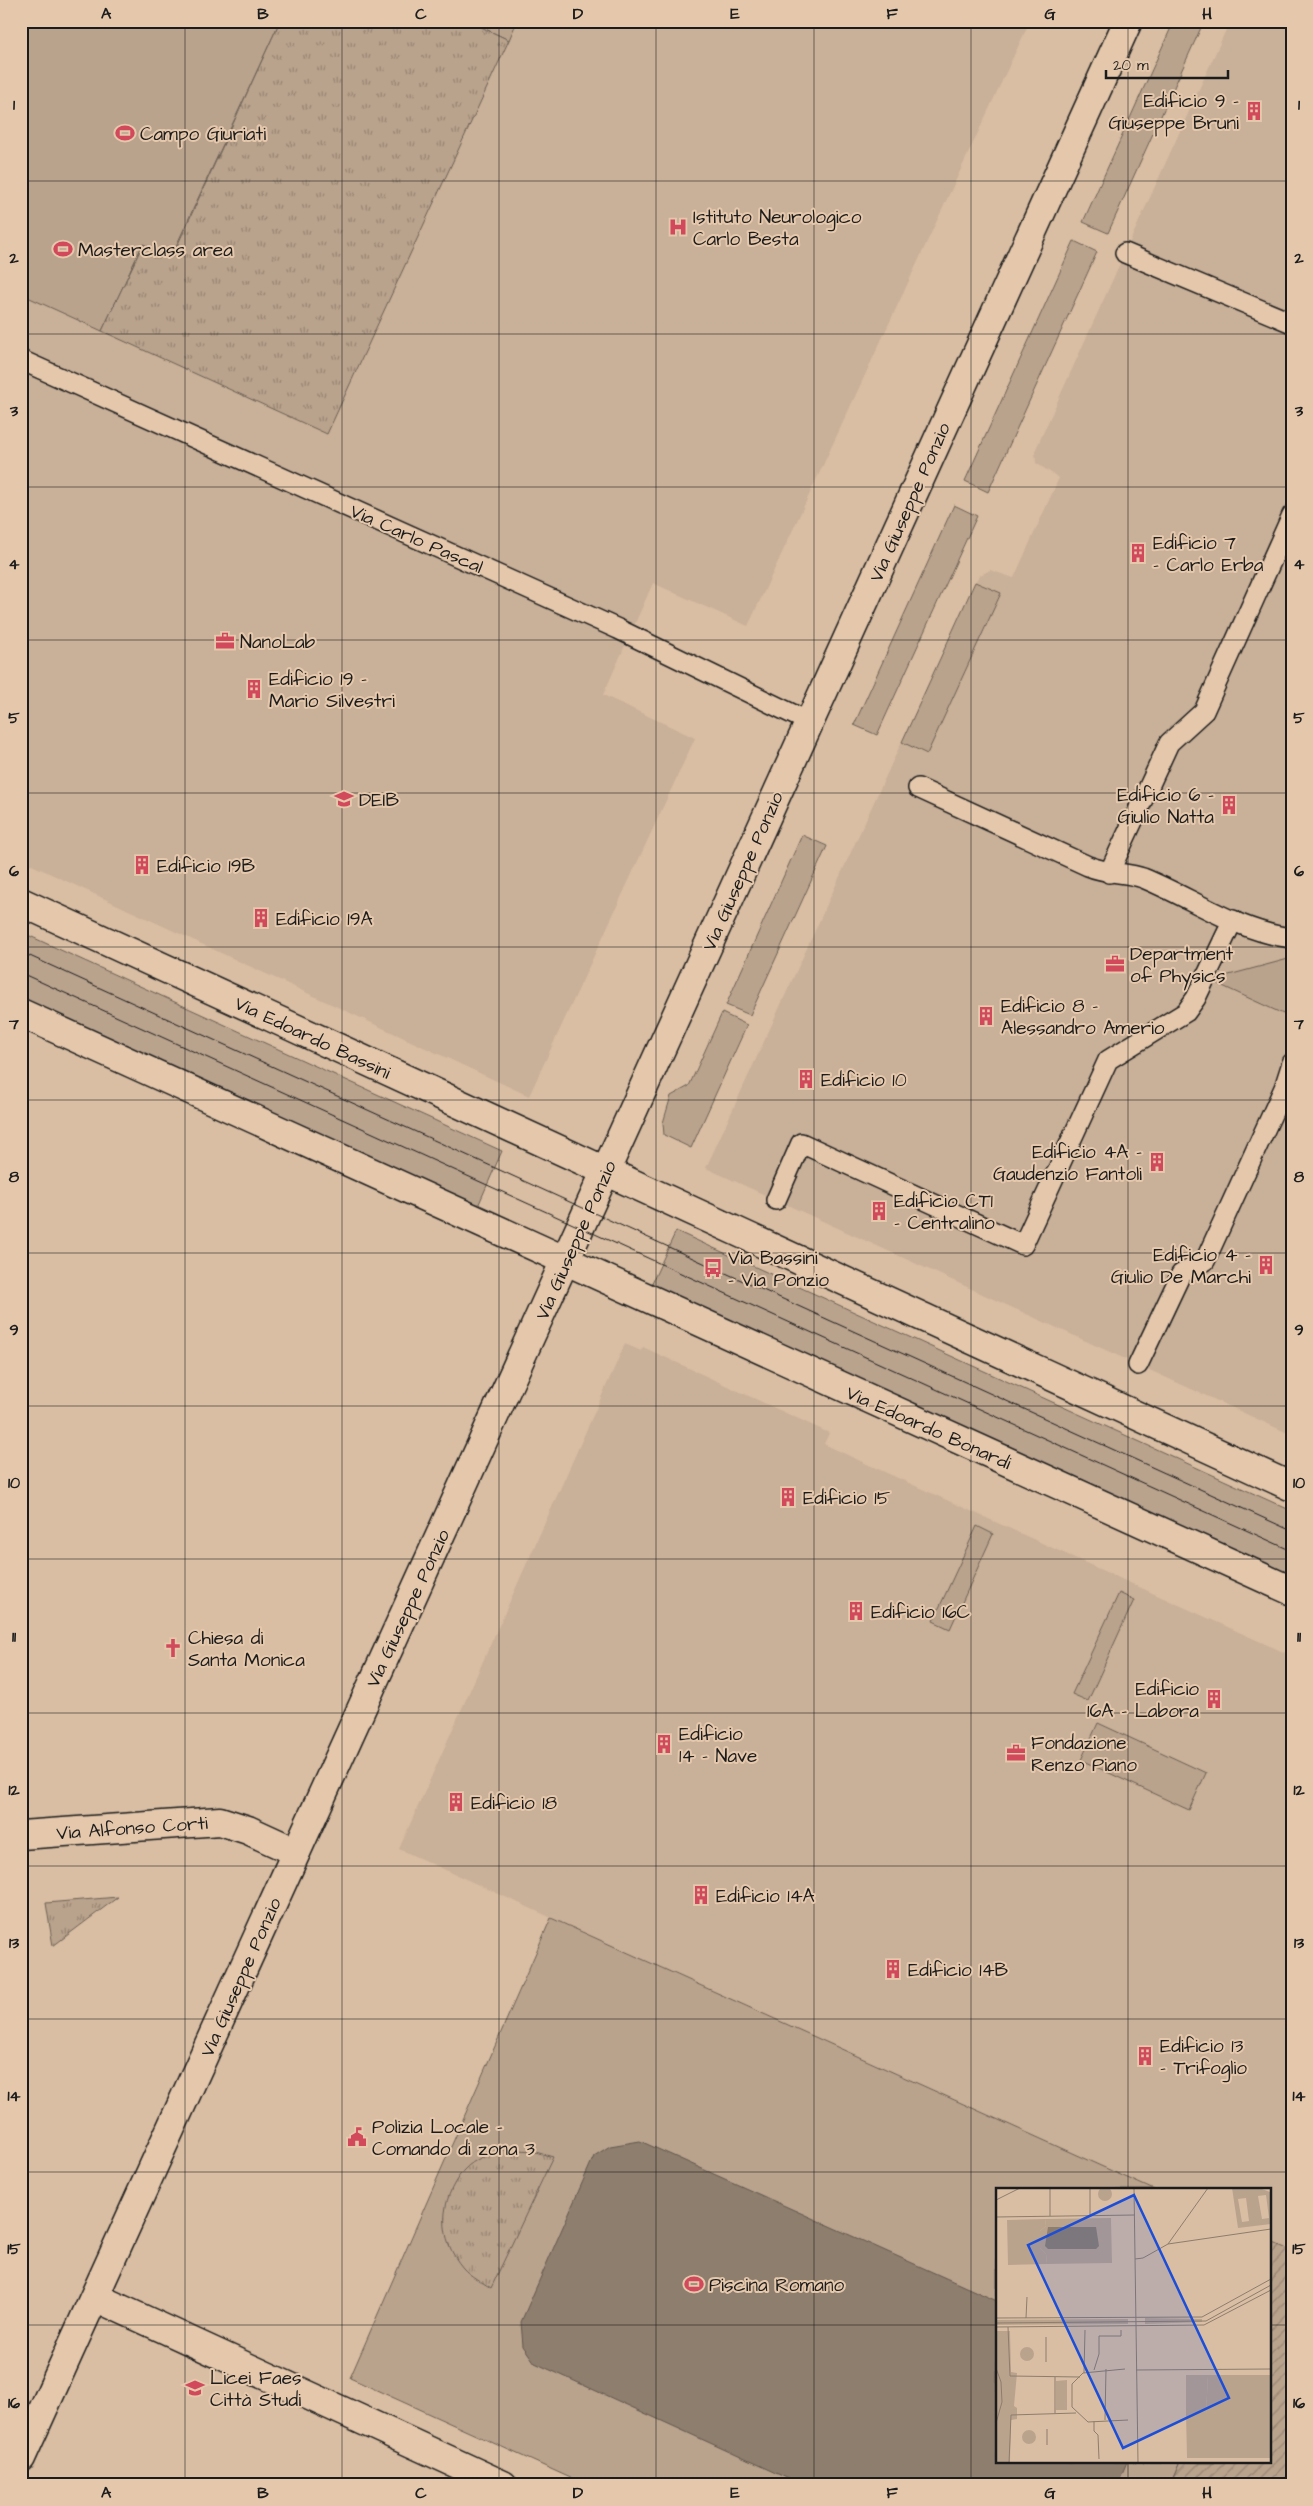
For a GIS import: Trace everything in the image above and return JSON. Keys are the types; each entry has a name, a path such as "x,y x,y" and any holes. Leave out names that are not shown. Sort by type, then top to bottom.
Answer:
{"street":[{"name":"Via Giuseppe Ponzio","path":"21,2458 566,1262 605,1172 1128,21"},
{"name":"Via Edoardo Bassini","path":"21,902 605,1172"},
{"path":"21,1013 566,1262"},
{"path":"605,1172 1292,1487"},
{"name":"Via Edoardo Bonardi","path":"566,1262 1292,1591"},
{"name":"Via Alfonso Corti","path":"21,1835 220,1821 248,1830 296,1852"},
{"path":"95,2297 503,2485"}],"lane":[{"path":"1125,253 1292,323"},
{"name":"Via Carlo Pascal","path":"21,360 618,629 809,722"},
{"path":"1109,873 1169,743 1204,711 1292,515"},
{"path":"918,788 1088,866 1109,873 1141,877 1254,930 1292,938"},
{"path":"776,1200 801,1143 1023,1245 1108,1060 1186,1012 1196,998 1233,920"},
{"path":"1138,1365 1181,1274 1205,1261 1284,1088 1292,1063"}],"shaded area":[{"path":"21,21 280,21 171,257 508,40 468,21 1030,21 748,626 653,583 603,695 695,738 529,1096 21,860"},
{"path":"1230,21 1292,21 1292,1435 706,1168 975,582 979,576 990,570 1014,578 1059,478 1036,463 1035,451"},
{"path":"625,1344 641,1351 643,1347 829,1433 824,1444 1292,1656 1292,2251 1270,2241 1270,2188 1150,2188 399,1849"},
{"name":"Piscina Romano","path":"640,2141 996,2301 996,2464 1126,2464 1117,2485 802,2485 535,2363 523,2346 521,2322 594,2156 610,2146"}],"green space":[{"name":"Campo Giuriati","path":"21,21 280,21 171,257 143,244 102,331 21,294"},
{"path":"280,21 468,21 509,40 327,434 102,331 143,244 172,257"},
{"path":"468,21 517,21 509,40"},
{"path":"1174,21 1204,21 1108,233 1083,222"},
{"path":"1074,241 1097,252 988,492 965,481"},
{"path":"954,505 977,516 877,735 854,725"},
{"path":"975,582 1001,593 927,754 902,742"},
{"path":"802,835 827,846 750,1015 726,1005"},
{"path":"21,932 502,1151 478,1206 21,998"},
{"path":"1292,958 1292,1018 1216,983 1225,976"},
{"path":"722,1013 747,1025 691,1148 664,1135 663,1123 671,1096 689,1086"},
{"path":"676,1231 1292,1511 1292,1577 651,1285"},
{"path":"977,1526 993,1534 950,1629 933,1621"},
{"path":"1119,1593 1134,1600 1088,1701 1072,1694"},
{"path":"1098,1723 1206,1773 1189,1810 1081,1760"},
{"path":"118,1897 53,1946 46,1903"},
{"name":"Piscina Romano","path":"551,1918 1150,2188 996,2188 996,2464 1179,2464 1170,2485 586,2485 350,2378"},
{"path":"507,2149 532,2151 553,2157 491,2288 466,2271 455,2257 449,2245 446,2232 446,2207 449,2194 455,2182 467,2166 495,2152"},
{"path":"1270,2241 1292,2251 1292,2485 1170,2485 1179,2464 1270,2464"}],"tram line":[{"path":"21,952 1292,1531"},
{"path":"21,973 1292,1551"}],"place":[{"name":"Edificio 9 – Giuseppe Bruni","path":"1254,111"},
{"name":"Campo Giuriati","path":"125,133"},
{"name":"Istituto Neurologico Carlo Besta","path":"678,227"},
{"name":"Masterclass area","path":"63,249"},
{"name":"Edificio 7 – Carlo Erba","path":"1138,553"},
{"name":"NanoLab","path":"225,641"},
{"name":"Edificio 19 – Mario Silvestri","path":"254,689"},
{"name":"DEIB","path":"344,799"},
{"name":"Edificio 6 – Giulio Natta","path":"1229,805"},
{"name":"Edificio 19B","path":"142,865"},
{"name":"Edificio 19A","path":"261,918"},
{"name":"Department of Physics","path":"1115,964"},
{"name":"Edificio 8 – Alessandro Amerio","path":"986,1016"},
{"name":"Edificio 10","path":"806,1079"},
{"name":"Edificio 4A – Gaudenzio Fantoli","path":"1157,1162"},
{"name":"Edificio CT1 – Centralino","path":"879,1211"},
{"name":"Edificio 4 – Giulio De Marchi","path":"1266,1265"},
{"name":"Via Bassini - Via Ponzio","path":"713,1268"},
{"name":"Edificio 15","path":"788,1497"},
{"name":"Edificio 16C","path":"856,1611"},
{"name":"Chiesa di Santa Monica","path":"173,1648"},
{"name":"Edificio 16A - Labora","path":"1214,1699"},
{"name":"Edificio 14 – Nave","path":"664,1744"},
{"name":"Fondazione Renzo Piano","path":"1016,1753"},
{"name":"Edificio 18","path":"456,1802"},
{"name":"Edificio 14A","path":"701,1895"},
{"name":"Edificio 14B","path":"893,1969"},
{"name":"Edificio 13 – Trifoglio","path":"1145,2056"},
{"name":"Polizia Locale – Comando di zona 3","path":"357,2137"},
{"name":"Piscina Romano","path":"694,2284"},
{"name":"Licei Faes Città Studi","path":"195,2388"}]}
